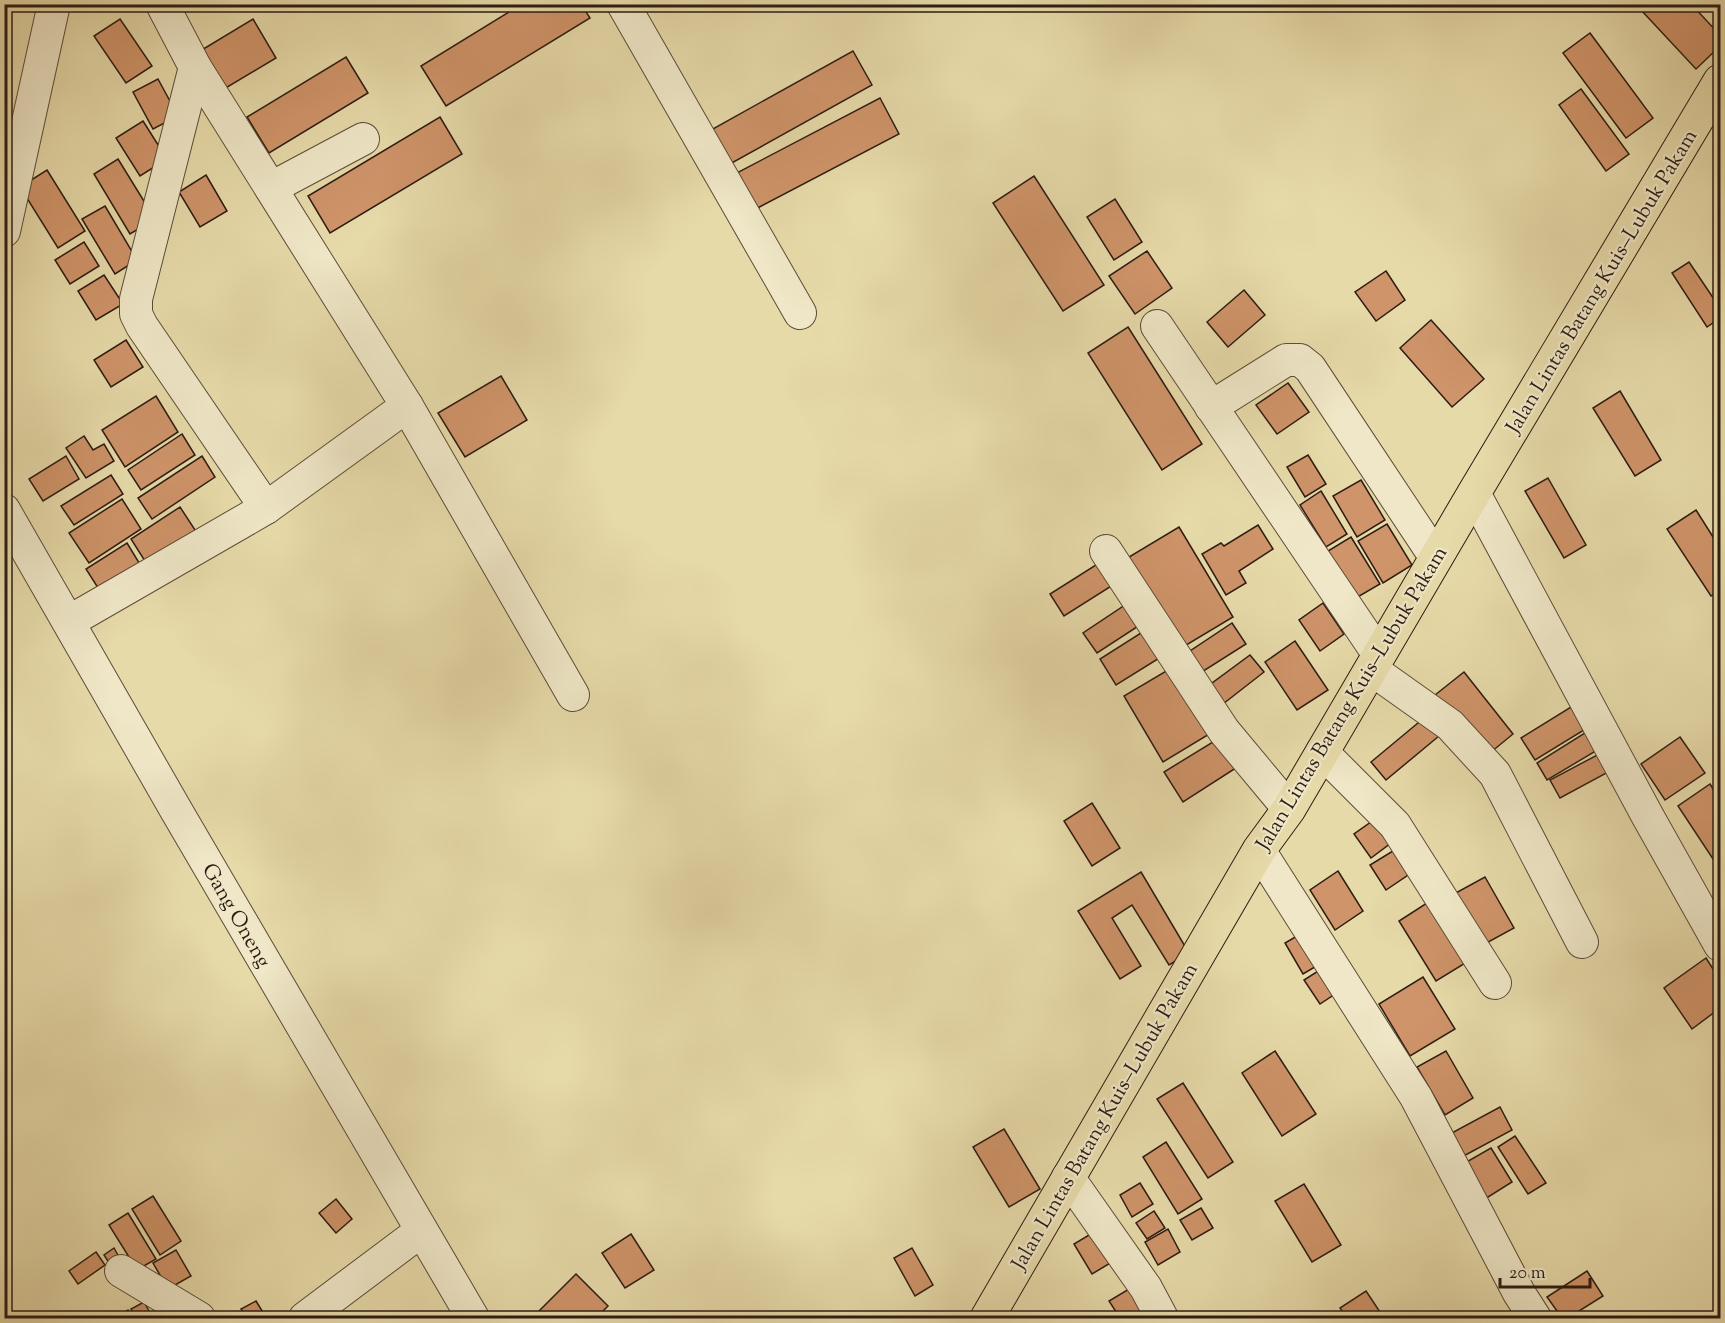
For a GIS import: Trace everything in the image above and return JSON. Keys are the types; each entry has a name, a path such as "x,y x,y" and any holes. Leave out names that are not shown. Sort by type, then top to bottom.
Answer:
{"highway":[{"name":"Jalan Lintas Batang Kuis–Lubuk Pakam","path":"987,1318 1259,850 1289,808 1720,81"}],"street":[{"path":"4,231 54,4"},
{"path":"162,4 195,67 407,406 573,695"},
{"path":"623,4 800,313"},
{"path":"195,67 136,299 136,314 266,508"},
{"path":"271,188 363,139"},
{"path":"1157,326 1212,407 1375,662 1450,725 1496,774 1582,942"},
{"path":"1212,407 1286,360 1300,360 1310,368 1436,558"},
{"path":"70,621 266,508 407,406"},
{"path":"1474,493 1647,815 1720,945"},
{"name":"Gang Oneng","path":"4,510 70,621 176,810 473,1318"},
{"path":"1106,551 1224,731 1289,808"},
{"path":"1322,752 1395,825 1495,983"},
{"path":"1259,850 1416,1097 1519,1293 1535,1318"},
{"path":"1068,1177 1146,1288 1162,1318"},
{"path":"305,1318 422,1231"},
{"path":"121,1271 199,1318"}],"building":[{"path":"522,4 581,4 590,18 446,106 421,66"},
{"path":"1647,4 1691,4 1720,35 1720,46 1696,69 1641,10"},
{"path":"120,19 152,66 126,83 94,36"},
{"path":"253,19 276,58 224,89 200,51"},
{"path":"1590,33 1653,118 1626,138 1563,53"},
{"path":"853,51 872,85 721,169 702,135"},
{"path":"346,57 368,93 269,153 247,117"},
{"path":"158,79 178,116 153,129 133,92"},
{"path":"1581,89 1629,154 1606,171 1559,105"},
{"path":"880,98 899,134 750,212 731,176"},
{"path":"440,117 462,154 330,233 308,196"},
{"path":"143,121 167,159 140,176 116,138"},
{"path":"118,159 155,219 130,234 94,174"},
{"path":"47,170 85,231 58,248 20,187"},
{"path":"206,175 227,211 200,227 179,192"},
{"path":"1034,176 1104,285 1063,311 993,203"},
{"path":"1115,199 1142,242 1114,260 1087,217"},
{"path":"105,206 137,260 115,274 82,219"},
{"path":"84,242 99,266 70,284 55,260"},
{"path":"1147,251 1172,288 1135,314 1109,276"},
{"path":"1689,262 1720,308 1720,318 1707,327 1672,273"},
{"path":"1386,271 1405,300 1376,321 1355,292"},
{"path":"104,275 123,304 96,320 78,291"},
{"path":"1244,290 1265,315 1228,347 1207,322"},
{"path":"1431,320 1484,379 1452,407 1400,348"},
{"path":"1128,327 1202,444 1162,470 1088,353"},
{"path":"126,340 143,367 111,387 94,360"},
{"path":"501,376 527,420 465,457 438,413"},
{"path":"1288,383 1309,412 1277,434 1256,405"},
{"path":"1620,391 1661,460 1635,476 1593,408"},
{"path":"156,396 178,432 125,467 102,430"},
{"path":"182,434 195,455 141,490 128,470"},
{"path":"84,436 93,450 104,444 114,461 86,478 66,448"},
{"path":"1308,455 1326,484 1305,497 1287,467"},
{"path":"66,456 79,479 43,501 29,479"},
{"path":"202,456 215,477 152,519 138,498"},
{"path":"111,475 123,494 74,525 61,506"},
{"path":"1548,478 1586,545 1564,558 1525,491"},
{"path":"1361,480 1385,520 1357,537 1333,496"},
{"path":"1321,491 1347,534 1326,547 1300,505"},
{"path":"122,499 141,529 89,563 69,533"},
{"path":"180,507 199,536 150,569 131,539"},
{"path":"1696,510 1720,548 1720,590 1711,596 1667,529"},
{"path":"1387,524 1412,565 1383,583 1358,541"},
{"path":"1258,525 1273,549 1239,571 1246,583 1226,595 1202,554 1221,543 1224,546"},
{"path":"1179,527 1233,617 1183,647 1129,557"},
{"path":"1351,537 1380,584 1356,598 1328,551"},
{"path":"127,543 141,566 100,591 86,569"},
{"path":"1099,563 1113,585 1064,616 1050,594"},
{"path":"1128,603 1143,623 1097,653 1083,633"},
{"path":"1323,603 1344,634 1320,651 1299,620"},
{"path":"1232,623 1246,644 1194,677 1181,657"},
{"path":"1144,631 1161,657 1116,685 1100,659"},
{"path":"1295,641 1328,690 1297,710 1265,662"},
{"path":"1250,655 1264,672 1214,711 1200,692"},
{"path":"1173,667 1211,733 1163,762 1124,696"},
{"path":"1464,672 1513,734 1485,757 1435,695"},
{"path":"1571,707 1584,730 1535,760 1521,738"},
{"path":"1424,718 1439,736 1386,780 1371,762"},
{"path":"1588,731 1599,749 1547,780 1537,763"},
{"path":"1221,737 1239,766 1183,802 1164,772"},
{"path":"1680,737 1705,773 1665,800 1641,764"},
{"path":"1603,752 1612,770 1560,798 1550,780"},
{"path":"1710,784 1720,800 1720,862 1717,865 1678,806"},
{"path":"1092,803 1120,848 1092,866 1064,821"},
{"path":"1378,817 1395,840 1371,858 1354,834"},
{"path":"1401,846 1417,869 1386,890 1370,865"},
{"path":"1338,871 1363,911 1335,930 1310,890"},
{"path":"1141,872 1189,953 1169,965 1132,905 1112,918 1141,966 1120,979 1078,911"},
{"path":"1485,877 1514,928 1481,946 1452,895"},
{"path":"1430,901 1467,962 1436,981 1399,921"},
{"path":"1302,933 1320,964 1303,974 1285,943"},
{"path":"1706,958 1720,980 1720,1008 1692,1029 1664,988"},
{"path":"1326,966 1341,990 1320,1004 1304,980"},
{"path":"1423,977 1455,1029 1410,1056 1379,1004"},
{"path":"1275,1051 1316,1114 1282,1136 1242,1073"},
{"path":"1446,1051 1473,1098 1445,1115 1417,1067"},
{"path":"1183,1083 1233,1162 1208,1178 1157,1099"},
{"path":"1500,1107 1512,1130 1460,1158 1448,1135"},
{"path":"1004,1129 1040,1189 1009,1207 973,1147"},
{"path":"1515,1136 1546,1183 1528,1194 1498,1147"},
{"path":"1166,1142 1202,1199 1178,1214 1143,1157"},
{"path":"1491,1148 1512,1182 1485,1199 1463,1164"},
{"path":"1140,1183 1153,1204 1132,1217 1120,1195"},
{"path":"1304,1184 1341,1245 1312,1262 1275,1201"},
{"path":"153,1196 181,1241 160,1255 132,1209"},
{"path":"336,1199 352,1219 336,1233 319,1213"},
{"path":"1201,1208 1213,1228 1192,1240 1180,1220"},
{"path":"1154,1211 1165,1228 1147,1239 1136,1223"},
{"path":"128,1213 156,1259 137,1270 109,1225"},
{"path":"1099,1229 1117,1259 1092,1274 1074,1244"},
{"path":"1168,1229 1180,1252 1158,1265 1145,1242"},
{"path":"631,1234 654,1270 625,1288 602,1253"},
{"path":"114,1248 124,1266 115,1272 104,1255"},
{"path":"912,1248 933,1285 915,1296 894,1258"},
{"path":"176,1250 191,1276 168,1289 153,1263"},
{"path":"96,1252 105,1265 78,1284 69,1271"},
{"path":"1587,1271 1603,1296 1568,1318 1562,1318 1547,1297"},
{"path":"576,1274 608,1306 596,1318 532,1318"},
{"path":"1134,1286 1153,1318 1120,1318 1109,1301"},
{"path":"1366,1291 1384,1318 1347,1318 1340,1308"},
{"path":"256,1301 264,1314 256,1318 247,1318 241,1309"},
{"path":"144,1302 153,1318 136,1318 131,1309"},
{"path":"128,1310 133,1318 116,1318"}]}
